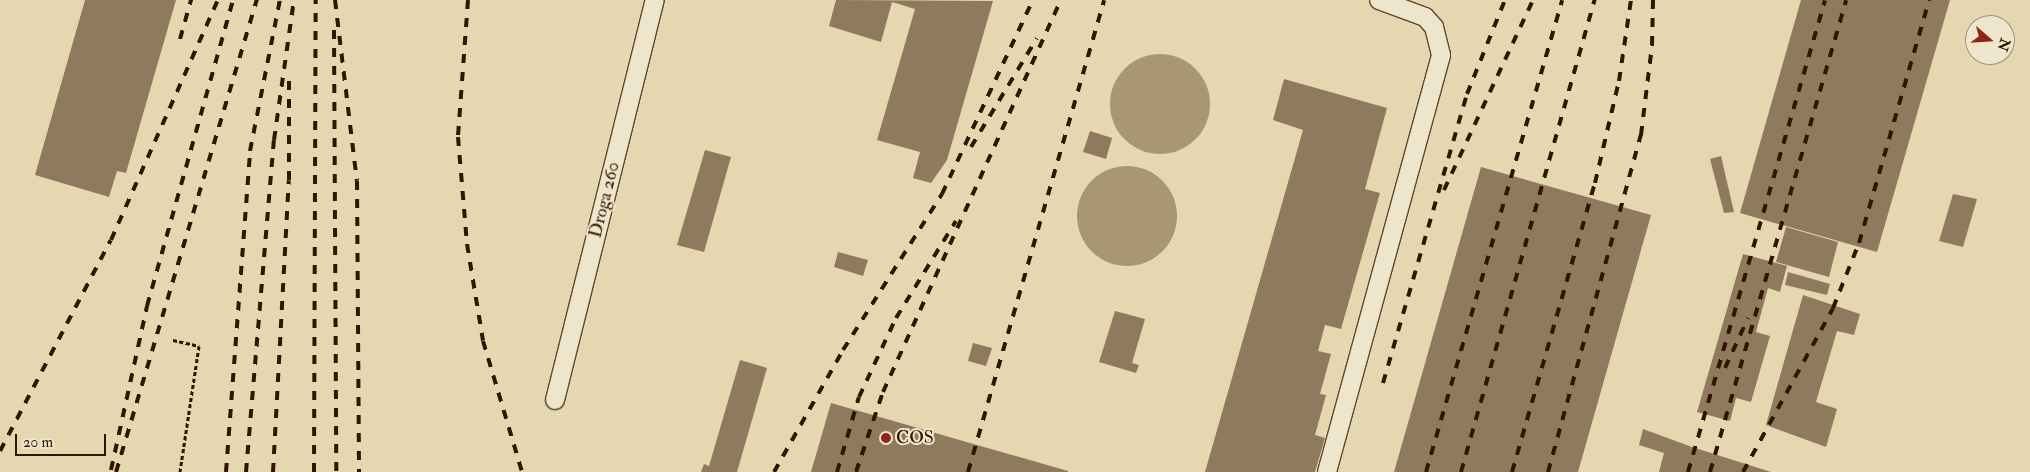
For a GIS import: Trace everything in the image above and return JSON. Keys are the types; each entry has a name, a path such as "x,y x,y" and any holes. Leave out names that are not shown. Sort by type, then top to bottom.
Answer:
{"lane":[{"name":"Droga 260","path":"555,400 655,0"},
{"path":"1327,472 1442,55 1434,27 1425,17 1379,0"}],"path":[{"path":"173,340 200,346 180,472"}],"shaded area":[{"path":"1160,54 1170,55 1188,62 1202,76 1209,94 1209,114 1202,132 1188,146 1170,153 1160,154 1150,153 1132,146 1118,132 1111,114 1110,104 1111,94 1118,76 1132,62 1150,55"},
{"path":"1127,166 1137,167 1155,174 1169,188 1176,206 1176,226 1169,244 1155,258 1137,265 1127,266 1117,265 1099,258 1085,244 1078,226 1077,216 1078,206 1085,188 1099,174 1117,167"}],"building":[{"path":"85,0 176,0 126,173 117,171 109,197 35,175"},
{"path":"836,0 993,1 947,160 931,183 913,178 920,152 877,140 915,9 892,2 881,42 829,26"},
{"path":"1801,0 1950,0 1877,252 1740,213"},
{"path":"1284,79 1387,108 1365,189 1380,193 1341,329 1325,325 1318,351 1331,354 1320,394 1326,395 1315,435 1325,438 1315,472 1205,472 1303,130 1273,120"},
{"path":"1090,131 1112,138 1106,159 1083,152"},
{"path":"705,150 731,157 704,252 677,245"},
{"path":"1721,156 1734,212 1724,213 1710,159"},
{"path":"1481,167 1651,215 1578,472 1394,472"},
{"path":"1953,194 1977,199 1963,247 1939,241"},
{"path":"1786,227 1838,242 1829,277 1776,262"},
{"path":"838,252 868,260 863,276 834,267"},
{"path":"1743,254 1787,266 1780,292 1768,288 1756,332 1770,336 1751,402 1736,398 1730,421 1697,412"},
{"path":"1788,272 1830,284 1827,295 1785,285"},
{"path":"1803,295 1860,314 1854,335 1837,331 1816,402 1837,409 1826,447 1766,425"},
{"path":"1115,311 1145,319 1132,363 1139,365 1136,373 1099,362"},
{"path":"973,343 992,348 986,366 968,361"},
{"path":"740,360 767,368 737,472 701,472 704,464 709,466"},
{"name":"COS","path":"831,403 1068,471 1068,472 811,472"},
{"path":"1643,429 1771,472 1659,472 1664,453 1639,445"}],"railway":[{"path":"180,39 191,0"},
{"path":"0,451 111,240 218,0"},
{"path":"111,470 147,306 233,0"},
{"path":"116,472 257,0"},
{"path":"226,472 250,151 280,0"},
{"path":"246,472 274,140 294,0"},
{"path":"314,472 316,0"},
{"path":"335,0 357,181 359,472"},
{"path":"468,0 458,137 467,244 483,341 522,472"},
{"path":"774,472 843,350 942,194 1033,0"},
{"path":"856,472 883,392 1061,0"},
{"path":"968,472 1104,0"},
{"path":"1383,383 1467,94 1505,0"},
{"path":"1444,190 1533,0"},
{"path":"1426,472 1562,0"},
{"path":"1461,472 1595,0"},
{"path":"1512,472 1595,183 1619,81 1631,0"},
{"path":"1548,472 1641,135 1652,45 1653,0"},
{"path":"1688,472 1825,0"},
{"path":"1710,472 1846,0"},
{"path":"1743,472 1833,308 1859,243 1929,0"},
{"path":"334,30 336,472"},
{"path":"971,147 1037,38"},
{"path":"273,472 289,180 289,76"},
{"path":"837,472 859,397 896,318 956,221"},
{"path":"1725,368 1748,318"}],"place":[{"name":"COS","path":"886,438"}]}
